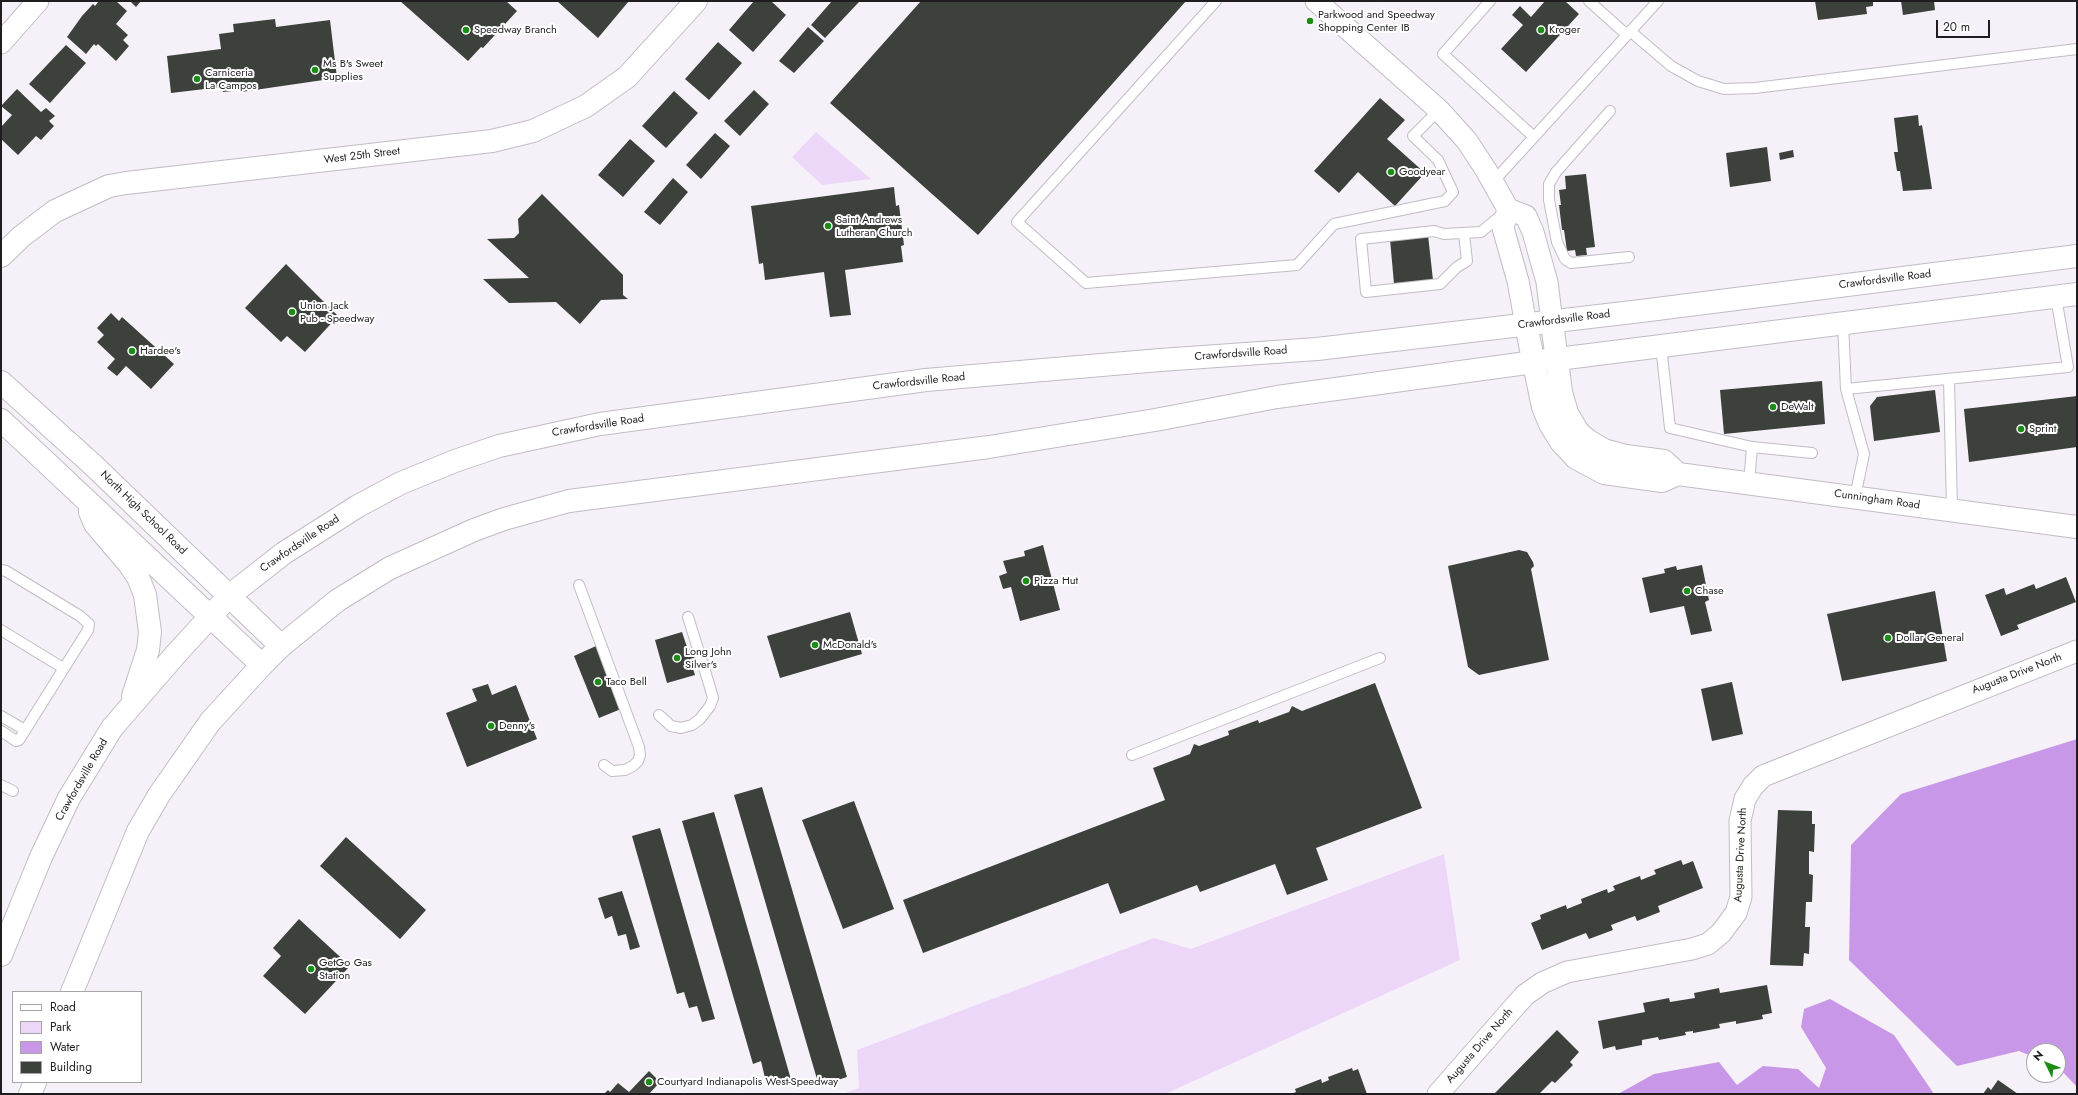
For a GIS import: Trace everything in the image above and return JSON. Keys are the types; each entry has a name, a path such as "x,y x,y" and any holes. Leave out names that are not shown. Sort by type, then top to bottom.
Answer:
{"main road":[{"name":"West 25th Street","path":"1,256 32,227 55,211 108,186 492,141 533,131 586,106 627,77 696,1"},
{"name":"Crawfordsville Road","path":"1,955 41,857 69,798 112,728 229,596 311,534 401,483 455,461 499,446 548,434 600,424 926,380 1160,360 1317,349 1552,322 2077,256"},
{"path":"72,991 138,831 159,795 210,722 281,646 338,600 390,568 474,530 537,509 569,501 989,447 1155,420 1277,397 1534,362 2066,295"},
{"path":"1552,322 1561,392 1567,413 1572,423 1587,440 1599,448 1614,454 1664,462 1678,474"},
{"name":"Cunningham Road","path":"1526,325 1543,408 1550,424 1561,442 1576,458 1604,473 1662,481 1678,474 2077,527"},
{"name":"North High School Road","path":"1,382 93,465 281,646"},
{"path":"1,420 211,615 262,665"},
{"path":"90,504 90,512 95,524 129,564 138,577 145,595 149,614 150,632 148,650 129,708"},
{"path":"30,1094 35,1083"}],"street":[{"path":"1,43 38,1"},
{"path":"1316,1 1439,110 1467,141 1508,209 1526,216 1533,232 1547,282 1552,322"},
{"path":"1508,209 1503,228 1518,281 1526,325"},
{"name":"Augusta Drive North","path":"1438,1094 1525,995 1542,983 1567,972 1692,949 1708,944 1721,933 1736,913 1741,897 1740,821 1745,799 1753,786 1763,776 2077,651"}],"lane":[{"path":"1216,1 1017,222 1086,283 1297,265 1334,224 1445,201 1453,192 1438,160 1414,136 1439,110"},
{"path":"1490,1 1443,54 1534,136"},
{"path":"1589,1 1671,66 1698,81 1724,89 1755,88 2077,49"},
{"path":"1493,182 1658,1"},
{"path":"1610,111 1556,172 1549,184 1549,200 1556,242 1565,259 1571,263 1629,257"},
{"path":"1464,234 1467,261 1457,267 1440,284 1366,292 1361,239 1434,231 1444,234 1481,232 1508,209"},
{"path":"1846,389 2072,367 2066,295"},
{"path":"1843,323 1846,389 1864,454 1855,497"},
{"path":"1661,346 1670,428 1752,447 1812,453"},
{"path":"1949,379 1952,510"},
{"path":"1749,483 1752,447"},
{"path":"1,731 18,741 88,630 89,624 80,616 3,573"},
{"path":"579,585 639,748 640,755 638,761 633,766 625,770 612,771 604,765"},
{"path":"659,715 671,726 681,728 692,725 700,719 710,706 713,698 688,617"},
{"path":"1,630 63,668"},
{"path":"1132,755 1380,658"},
{"path":"1,716 25,730"},
{"path":"1,785 13,791"}],"green space":[{"path":"816,132 871,179 822,185 792,157"},
{"path":"1444,854 1460,960 1165,1094 843,1094 859,1088 857,1050 1154,938 1191,949"}],"water":[{"path":"2077,739 2077,1087 2066,1075 2066,1043 2026,1043 2026,1054 2019,1051 1957,1066 1849,960 1851,845 1901,794"},
{"path":"1830,999 1894,1035 1934,1094 1618,1094 1654,1074 1719,1062 1737,1085 1763,1066 1798,1069 1819,1088 1826,1068 1801,1027 1804,1009"}],"building":[{"path":"99,1 116,1 127,11 116,24 128,35 123,40 129,46 116,61 98,44 96,46 94,44 86,54 67,37 82,16 93,4 95,6"},
{"path":"130,1 141,1 136,7"},
{"name":"Speedway Branch","path":"400,1 506,1 517,11 483,48 481,47 468,61"},
{"path":"557,1 629,1 598,38"},
{"path":"754,1 771,1 786,15 753,52 729,30"},
{"path":"832,1 859,2 825,38 811,25"},
{"path":"921,1 1186,1 978,235 830,103"},
{"path":"1545,1 1565,1 1579,14 1526,72 1501,49 1523,25 1512,15 1520,6 1531,17"},
{"path":"1815,1 1873,1 1873,6 1866,7 1867,14 1818,20"},
{"path":"1901,1 1934,1 1935,10 1903,15"},
{"path":"275,19 276,27 330,20 337,78 241,92 241,90 223,92 222,87 171,93 167,56 221,49 219,34 234,32 233,24"},
{"path":"808,27 824,41 794,73 779,61"},
{"path":"718,42 742,63 709,100 685,79"},
{"path":"66,45 86,63 50,103 29,84"},
{"path":"17,89 41,112 46,108 55,116 49,121 54,126 41,140 36,136 18,155 1,139 1,127 12,115 1,106"},
{"path":"754,90 769,104 740,136 724,121"},
{"path":"674,91 698,113 666,148 642,126"},
{"path":"1380,98 1405,120 1387,139 1425,173 1395,206 1358,172 1339,193 1314,171"},
{"path":"1918,115 1919,126 1922,125 1932,189 1903,191 1900,171 1897,171 1894,152 1898,152 1894,118"},
{"path":"715,133 730,146 701,179 686,165"},
{"path":"630,139 655,161 623,197 598,175"},
{"path":"1767,147 1771,181 1730,187 1726,153"},
{"path":"1793,150 1794,157 1780,160 1779,153"},
{"path":"1586,174 1595,247 1586,248 1587,255 1576,256 1575,250 1567,251 1564,230 1562,230 1559,190 1566,189 1565,176"},
{"path":"673,178 688,192 660,225 644,212"},
{"name":"Saint Andrews Lutheran Church","path":"894,187 896,206 899,205 904,245 901,246 903,262 845,270 851,315 830,317 824,272 765,280 763,263 759,264 751,206"},
{"path":"542,194 623,275 623,295 628,299 601,300 580,324 556,302 509,303 483,279 529,278 487,239 514,238 519,233 518,219"},
{"path":"1428,235 1433,280 1394,284 1390,239"},
{"name":"Union Jack Pub - Speedway","path":"286,264 338,316 305,352 287,336 281,342 245,308"},
{"name":"Hardee's","path":"111,313 119,321 122,317 174,364 151,389 126,366 117,376 107,368 115,359 97,342 104,335 97,328"},
{"name":"DeWalt","path":"1822,381 1825,424 1724,434 1720,390"},
{"path":"1935,390 1940,432 1874,441 1870,406 1877,397"},
{"path":"2077,396 2077,447 1969,462 1964,409"},
{"name":"Pizza Hut","path":"1043,545 1060,610 1020,621 1011,587 1003,589 999,576 1007,573 1003,561 1025,556 1024,551"},
{"path":"1519,550 1527,552 1533,562 1534,566 1531,569 1549,660 1479,675 1468,667 1448,566"},
{"path":"1702,565 1709,600 1705,602 1712,631 1691,635 1684,606 1650,613 1642,578 1665,573 1664,569 1676,566 1677,570"},
{"path":"2066,577 2076,602 2017,625 2019,629 2001,636 1985,595 2004,588 2006,595 2034,584 2036,589"},
{"name":"Dollar General","path":"1935,591 1947,661 1842,681 1827,614"},
{"path":"850,612 862,654 780,678 767,636"},
{"name":"Long John Silver's","path":"682,632 688,650 694,648 697,657 690,659 695,675 667,683 655,640"},
{"name":"Taco Bell","path":"596,646 621,709 599,718 574,656"},
{"path":"1732,682 1743,734 1712,741 1701,689"},
{"path":"1375,683 1422,808 1316,848 1328,880 1287,895 1275,864 1200,892 1197,885 1120,914 1108,883 923,953 903,900 1165,800 1153,768 1190,754 1194,744 1199,746 1229,735 1228,731 1258,720 1259,723 1289,712 1292,706 1302,711"},
{"name":"Denny's","path":"488,684 492,695 516,685 537,739 467,767 446,713 477,701 472,689"},
{"path":"762,787 847,1077 819,1086 734,795"},
{"path":"854,801 894,909 843,929 802,820"},
{"path":"1778,810 1812,811 1812,824 1815,824 1814,852 1809,851 1809,874 1813,875 1812,902 1806,902 1805,927 1810,927 1809,954 1804,953 1803,966 1770,965"},
{"path":"714,812 792,1083 777,1087 773,1076 765,1078 761,1061 753,1064 682,821"},
{"path":"660,828 715,1019 702,1022 697,1006 689,1008 684,992 677,994 632,836"},
{"path":"346,837 426,910 400,939 320,866"},
{"path":"1681,860 1683,865 1693,861 1703,888 1658,906 1660,912 1637,921 1635,916 1611,925 1613,930 1589,939 1586,933 1542,950 1531,923 1541,919 1540,915 1566,905 1567,909 1582,903 1581,899 1607,889 1608,893 1615,890 1613,886 1640,876 1641,880 1656,874 1654,870"},
{"path":"622,891 640,947 630,950 626,934 618,936 612,916 605,919 598,898"},
{"path":"299,919 350,966 305,1014 263,976 281,956 273,948"},
{"path":"1767,985 1772,1013 1762,1015 1763,1019 1736,1024 1736,1021 1719,1024 1720,1028 1693,1033 1693,1031 1685,1032 1686,1035 1659,1040 1658,1037 1642,1040 1642,1045 1616,1050 1615,1046 1603,1049 1598,1021 1645,1012 1643,1003 1669,998 1670,1002 1695,998 1694,993 1719,988 1720,993"},
{"path":"1557,1030 1579,1052 1570,1062 1573,1065 1555,1083 1552,1081 1539,1094 1494,1094"},
{"path":"1352,1068 1353,1071 1358,1069 1367,1094 1291,1094 1296,1092 1295,1089 1321,1079 1322,1083 1329,1080 1328,1077"},
{"name":"Courtyard Indianapolis West-Speedway","path":"649,1071 660,1082 649,1094 604,1094 608,1090 610,1092 618,1083 629,1092"},
{"path":"1998,1080 2018,1094 1983,1094 1988,1087 1991,1090"}],"place":[{"name":"Parkwood and Speedway Shopping Center IB","path":"1310,21"},
{"name":"Speedway Branch","path":"466,30"},
{"name":"Kroger","path":"1541,30"},
{"name":"Ms B's Sweet Supplies","path":"315,70"},
{"name":"Carniceria La Campos","path":"197,79"},
{"name":"Goodyear","path":"1391,172"},
{"name":"Saint Andrews Lutheran Church","path":"828,226"},
{"name":"Union Jack Pub - Speedway","path":"292,312"},
{"name":"Hardee's","path":"132,351"},
{"name":"DeWalt","path":"1773,407"},
{"name":"Sprint","path":"2021,429"},
{"name":"Pizza Hut","path":"1026,581"},
{"name":"Chase","path":"1687,591"},
{"name":"Dollar General","path":"1888,638"},
{"name":"McDonald's","path":"815,645"},
{"name":"Long John Silver's","path":"677,658"},
{"name":"Taco Bell","path":"598,682"},
{"name":"Denny's","path":"491,726"},
{"name":"GetGo Gas Station","path":"311,969"},
{"name":"Courtyard Indianapolis West-Speedway","path":"649,1082"}]}
